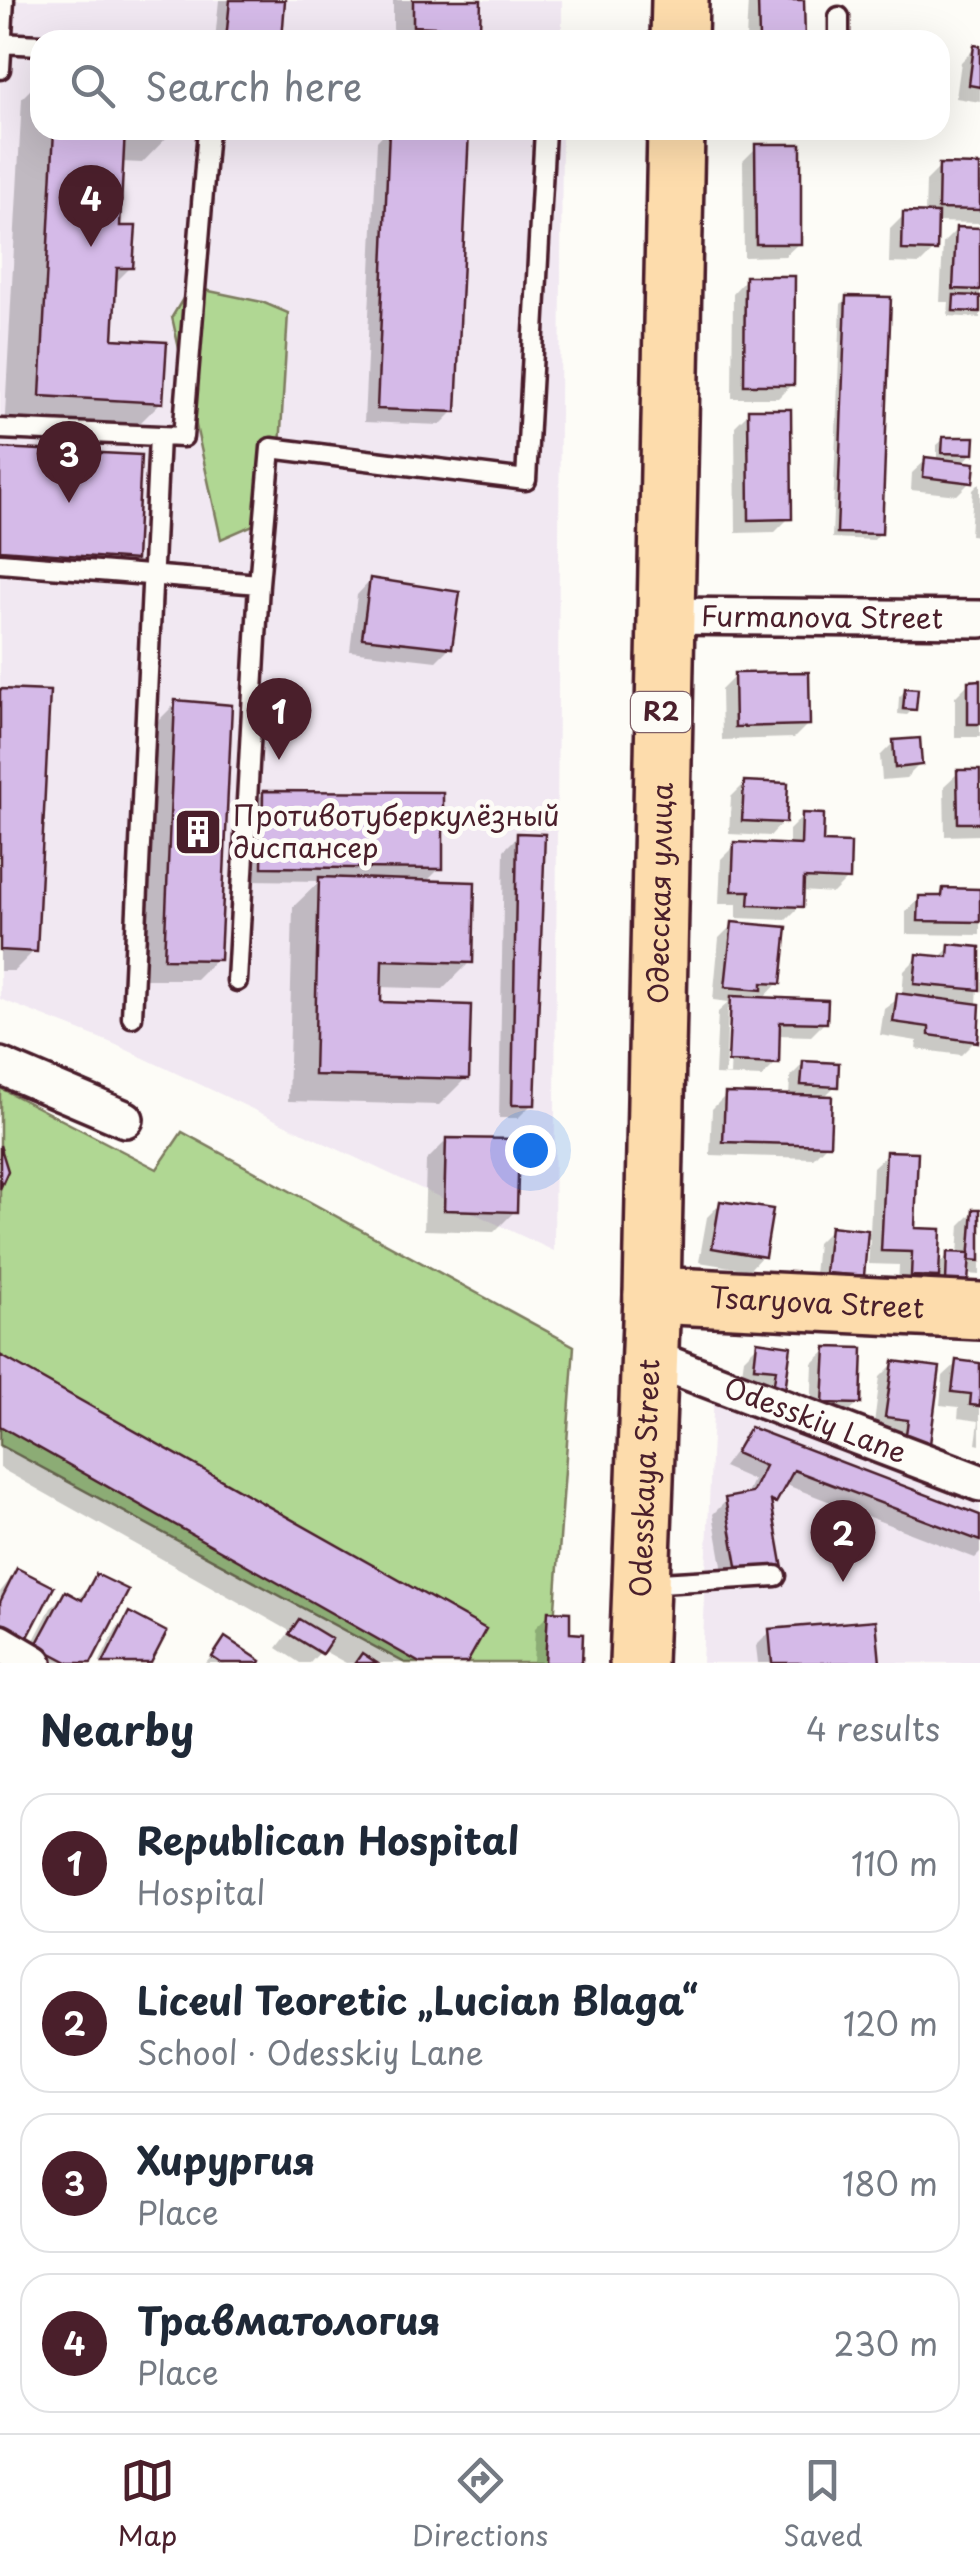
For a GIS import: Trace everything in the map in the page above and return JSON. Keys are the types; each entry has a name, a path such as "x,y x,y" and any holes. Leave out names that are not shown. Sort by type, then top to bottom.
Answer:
{"main road":[{"path":"679,30 680,0"},
{"name":"Одесская улица","path":"652,1295 662,616 676,140"},
{"name":"Tsaryova Street","path":"652,1295 980,1310"},
{"name":"Odesskaya Street","path":"638,1663 652,1295"}],"street":[{"name":"Furmanova Street","path":"662,616 980,619"},
{"path":"0,1066 125,1119"},
{"name":"Odesskiy Lane","path":"649,1358 980,1483"},
{"path":"0,1643 34,1663"}],"lane":[{"path":"0,69 4,0"},
{"path":"839,17 839,30"},
{"path":"1,43 30,44"},
{"path":"0,429 184,437 207,140"},
{"path":"237,981 259,584 272,448 526,480 543,140"},
{"path":"132,1017 159,436"},
{"path":"0,563 259,584"},
{"path":"639,1584 776,1576"}],"shaded area":[{"path":"0,0 562,0 562,30 30,30 30,140 562,140 554,1251 112,1043 0,999"},
{"path":"714,1390 980,1502 980,1663 702,1663"}],"green space":[{"path":"190,287 262,302 288,313 276,515 221,539 172,317"},
{"path":"0,1088 157,1169 182,1132 574,1346 551,1663 405,1663 0,1445"}],"building":[{"path":"230,0 285,0 283,30 227,30"},
{"path":"413,0 481,0 480,29 413,26"},
{"path":"758,0 804,0 805,30 759,30"},
{"path":"974,45 980,46 980,87 969,85"},
{"path":"53,140 124,140 120,226 136,226 133,268 117,268 113,339 167,342 163,403 40,396"},
{"path":"53,140 124,140 120,226 136,226 133,268 117,268 113,339 167,342 163,403 40,396"},
{"path":"389,140 469,140 456,412 377,409"},
{"path":"755,144 801,144 801,244 756,244"},
{"path":"939,164 980,165 980,210 938,209"},
{"path":"903,212 938,213 937,251 902,250"},
{"path":"956,227 980,228 980,290 953,289"},
{"path":"745,276 795,276 794,385 744,385"},
{"path":"954,295 980,296 980,312 953,311"},
{"path":"846,296 891,297 882,534 837,533"},
{"path":"748,409 791,409 792,519 749,520"},
{"path":"943,437 975,437 974,454 942,453"},
{"path":"0,448 141,455 136,560 0,550"},
{"path":"925,457 975,463 973,483 923,477"},
{"path":"370,578 460,592 452,648 362,638"},
{"path":"809,672 810,725 735,727 734,673"},
{"path":"980,680 980,724 968,724 968,681"},
{"path":"905,688 918,689 916,710 903,709"},
{"path":"0,689 50,691 37,952 0,950"},
{"name":"Противотуберкулёзный диспансер","path":"175,700 232,705 220,960 164,959"},
{"path":"920,738 922,765 895,768 893,740"},
{"path":"957,770 980,770 980,823 958,823"},
{"path":"744,781 788,783 786,823 742,821"},
{"path":"263,791 443,792 443,869 262,867"},
{"path":"802,813 824,814 823,842 851,843 850,880 804,878 803,907 749,905 750,891 732,891 734,842 801,845"},
{"path":"517,833 545,834 535,1105 512,1105"},
{"path":"319,877 475,882 473,963 382,960 381,1002 471,1005 469,1079 314,1075"},
{"path":"943,888 980,889 980,922 918,921 919,896 942,896"},
{"path":"732,922 787,927 781,984 762,983 762,990 725,987"},
{"path":"949,944 980,947 980,990 914,984 917,954 948,957"},
{"path":"897,993 980,1004 978,1042 929,1035 929,1027 893,1022"},
{"path":"731,996 828,1000 827,1023 780,1022 779,1064 728,1062"},
{"path":"803,1061 839,1063 838,1087 801,1085"},
{"path":"725,1093 832,1096 830,1145 723,1142"},
{"path":"446,1138 519,1139 517,1212 444,1210"},
{"path":"0,1145 8,1171 0,1189"},
{"path":"886,1151 918,1152 915,1228 941,1229 939,1277 911,1276 912,1252 881,1251"},
{"path":"720,1201 773,1209 765,1257 712,1248"},
{"path":"973,1209 980,1209 980,1261 969,1260"},
{"path":"830,1226 868,1230 864,1276 825,1273"},
{"path":"947,1252 970,1253 968,1283 946,1282"},
{"path":"757,1341 791,1346 785,1391 773,1389 776,1369 754,1367"},
{"path":"826,1347 863,1348 861,1404 823,1403"},
{"path":"0,1355 486,1629 467,1663 420,1663 0,1426"},
{"path":"956,1360 980,1363 980,1406 970,1405 971,1394 952,1392"},
{"path":"893,1361 940,1367 930,1444 905,1441 908,1420 885,1417"},
{"path":"750,1427 980,1515 980,1541 794,1470 776,1503 771,1501 783,1569 739,1577 725,1498 752,1493 765,1466 735,1453"},
{"path":"17,1568 54,1587 28,1637 0,1623 0,1602"},
{"path":"96,1574 129,1590 91,1663 70,1663 36,1645 65,1591 82,1600"},
{"path":"548,1611 570,1612 570,1633 583,1634 582,1663 545,1663"},
{"path":"129,1612 167,1632 151,1663 103,1663"},
{"path":"299,1619 332,1639 322,1654 289,1634"},
{"path":"876,1620 880,1663 772,1663 769,1629"},
{"path":"225,1637 260,1663 221,1663 212,1657"},
{"path":"362,1653 377,1663 355,1663"}],"place":[{"name":"Травматология","path":"91,247"},
{"name":"Хирургия","path":"69,503"},
{"name":"Republican Hospital","path":"279,760"},
{"name":"Противотуберкулёзный диспансер","path":"198,832"},
{"name":"Liceul Teoretic „Lucian Blaga“","path":"843,1582"}]}
